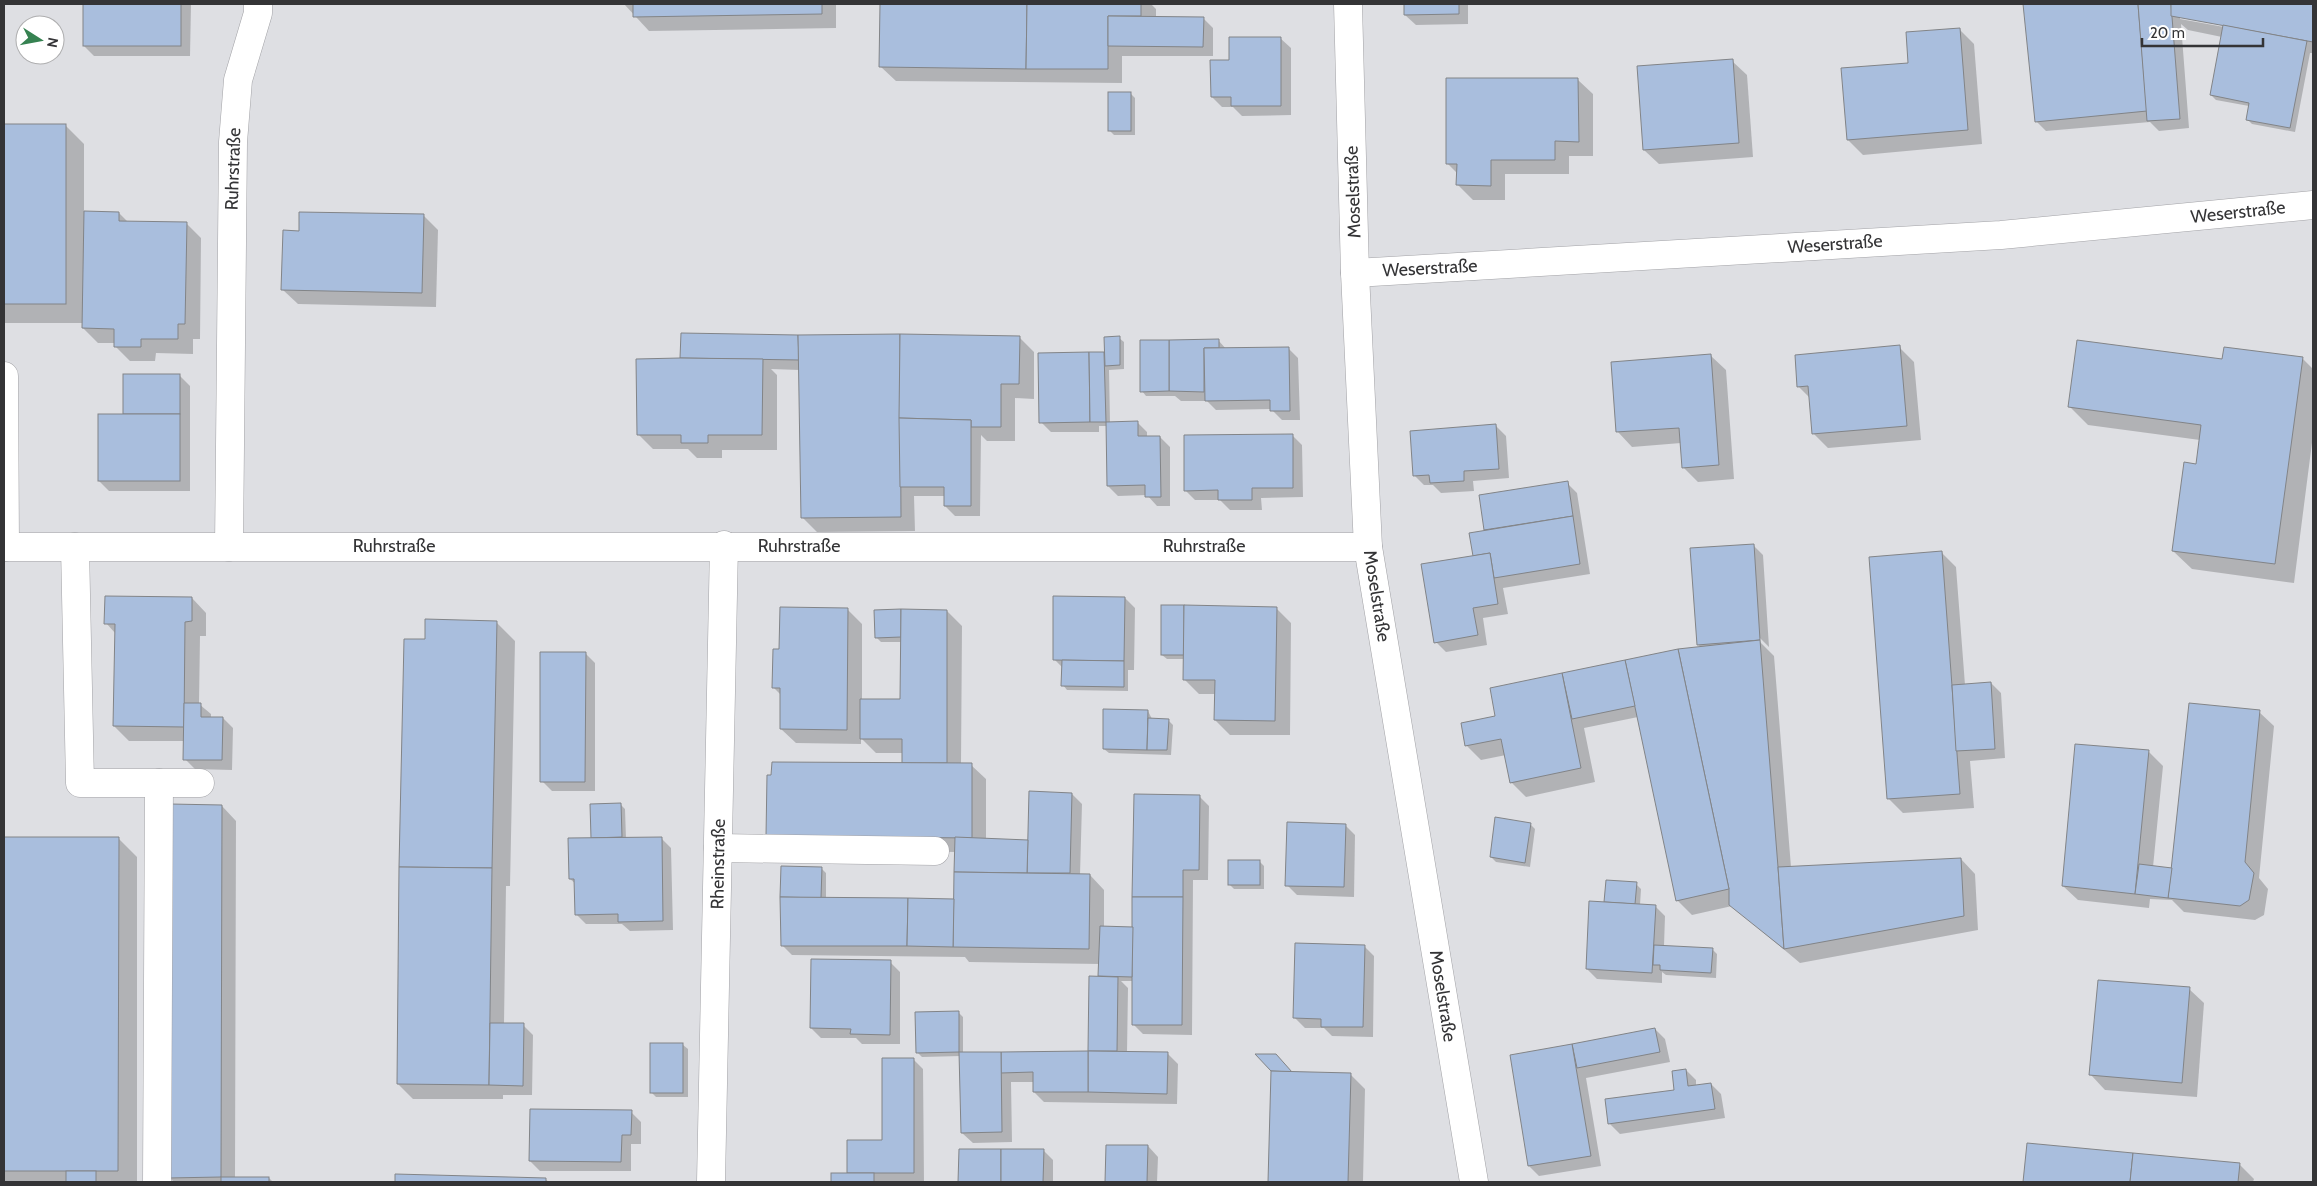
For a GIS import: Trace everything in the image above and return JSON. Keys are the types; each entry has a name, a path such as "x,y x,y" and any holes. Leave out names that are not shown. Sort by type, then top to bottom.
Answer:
{"street":[{"name":"Ruhrstraße","path":"229,547 232,142 238,80 258,13 258,4"},
{"name":"Moselstraße","path":"1348,4 1355,273 1368,547 1474,1182"},
{"name":"Weserstraße","path":"1355,273 2001,235 2313,205"},
{"path":"4,376 4,547"},
{"name":"Ruhrstraße","path":"4,547 724,545 1368,547"},
{"name":"Rheinstraße","path":"711,1182 724,545"},
{"path":"75,547 80,783 200,783"},
{"path":"157,1182 159,783"},
{"path":"718,848 935,851"}],"building":[{"path":"83,4 181,4 181,46 83,46"},
{"path":"633,4 822,4 822,14 633,17"},
{"path":"880,4 1027,4 1026,69 879,67"},
{"path":"1027,4 1141,4 1141,16 1108,16 1108,69 1026,69"},
{"path":"1404,4 1459,4 1459,14 1404,15"},
{"path":"2023,4 2138,4 2147,111 2035,122"},
{"path":"2138,4 2171,4 2180,119 2147,121"},
{"path":"2171,4 2313,4 2313,42 2171,16"},
{"path":"1108,16 1204,17 1203,47 1108,46"},
{"path":"2223,25 2307,41 2290,128 2246,120 2249,103 2210,95"},
{"path":"1960,28 1968,130 1847,140 1841,68 1908,63 1906,32"},
{"path":"1229,37 1281,37 1281,106 1231,106 1231,97 1211,97 1210,60 1229,60"},
{"path":"1733,59 1739,143 1643,150 1637,66"},
{"path":"1446,78 1578,78 1579,142 1555,141 1555,160 1491,160 1491,186 1456,185 1457,164 1446,164"},
{"path":"1108,92 1131,92 1131,131 1108,131"},
{"path":"4,124 66,124 66,304 4,304"},
{"path":"84,211 119,212 119,221 187,222 185,324 178,324 178,339 141,339 141,347 114,347 114,329 82,328"},
{"path":"299,212 424,214 422,293 281,290 283,230 299,231"},
{"path":"681,333 798,335 799,360 680,358"},
{"path":"900,334 901,517 801,518 798,335"},
{"path":"900,334 1020,336 1019,384 1001,384 1001,427 971,427 971,420 899,418"},
{"path":"1120,336 1120,365 1105,366 1104,337"},
{"path":"1219,339 1219,348 1204,348 1204,392 1169,391 1169,340"},
{"path":"1140,340 1169,340 1169,391 1140,392"},
{"path":"2077,340 2222,359 2224,347 2303,357 2275,564 2172,551 2184,462 2196,464 2201,425 2068,407"},
{"path":"1900,345 1907,426 1812,434 1808,386 1797,387 1795,355"},
{"path":"1289,347 1290,411 1270,411 1270,400 1205,401 1204,348"},
{"path":"1089,352 1090,422 1039,423 1038,353"},
{"path":"1089,352 1104,352 1106,422 1090,422"},
{"path":"1711,354 1719,465 1682,468 1679,428 1616,432 1611,362"},
{"path":"636,359 763,359 762,435 708,435 708,443 681,443 681,435 637,435"},
{"path":"123,374 180,374 180,414 123,414"},
{"path":"98,414 180,414 180,481 98,481"},
{"path":"899,418 971,420 971,506 944,506 944,487 900,487"},
{"path":"1138,421 1138,436 1160,436 1161,497 1145,497 1145,485 1107,486 1106,422"},
{"path":"1496,424 1499,469 1464,471 1464,481 1430,483 1429,475 1413,476 1410,431"},
{"path":"1293,434 1293,488 1252,488 1252,500 1218,500 1218,490 1184,491 1184,435"},
{"path":"1568,481 1573,516 1484,530 1479,495"},
{"path":"1573,516 1580,564 1494,578 1490,553 1473,556 1469,533"},
{"path":"1754,544 1760,640 1697,645 1690,548"},
{"path":"1942,551 1960,794 1887,799 1869,557"},
{"path":"1490,553 1498,604 1473,608 1478,635 1434,643 1421,564"},
{"path":"105,596 192,597 192,621 185,622 184,727 113,726 115,624 104,624"},
{"path":"1053,596 1125,597 1124,661 1053,660"},
{"path":"1161,605 1184,605 1184,655 1161,655"},
{"path":"1184,605 1277,607 1275,721 1214,720 1215,680 1183,680"},
{"path":"780,607 848,608 847,730 780,729 780,688 772,688 773,649 779,649"},
{"path":"901,609 901,637 875,638 874,610"},
{"path":"901,609 947,610 947,763 902,763 902,739 860,739 860,699 900,699"},
{"path":"425,619 497,621 492,868 399,867 404,639 425,639"},
{"path":"1760,640 1784,949 1729,905 1729,889 1678,649"},
{"path":"1678,649 1729,889 1676,901 1625,660"},
{"path":"540,652 586,652 585,782 540,782"},
{"path":"1062,660 1124,661 1124,687 1061,686"},
{"path":"1625,660 1635,706 1572,719 1562,673"},
{"path":"1562,673 1581,768 1510,783 1501,739 1465,746 1461,723 1495,716 1490,688"},
{"path":"1991,682 1995,749 1956,751 1952,685"},
{"path":"184,703 201,703 201,717 223,717 222,760 183,760"},
{"path":"2189,703 2260,710 2245,862 2254,873 2249,900 2240,906 2168,898"},
{"path":"1103,709 1148,710 1147,750 1103,749"},
{"path":"1148,718 1169,719 1167,750 1147,750"},
{"path":"2075,744 2149,750 2135,894 2062,886"},
{"path":"772,762 972,763 972,838 766,836 767,775 771,775"},
{"path":"1029,791 1072,793 1070,873 1027,873"},
{"path":"1134,794 1200,795 1199,870 1183,870 1183,897 1132,897"},
{"path":"621,803 622,837 591,838 590,804"},
{"path":"170,804 222,805 221,1177 168,1178"},
{"path":"1495,817 1531,823 1525,863 1490,857"},
{"path":"1287,822 1346,824 1344,887 1285,886"},
{"path":"4,837 119,837 118,1171 4,1171"},
{"path":"662,837 663,921 618,922 618,914 575,915 574,879 569,879 568,838"},
{"path":"955,837 1028,840 1027,873 954,872"},
{"path":"1961,858 1964,916 1784,949 1778,867"},
{"path":"1228,860 1260,860 1260,885 1228,885"},
{"path":"2139,864 2172,868 2168,898 2135,894"},
{"path":"781,866 822,867 821,898 780,897"},
{"path":"399,867 492,868 489,1085 397,1084"},
{"path":"954,872 1090,874 1089,949 953,947"},
{"path":"1606,880 1637,882 1635,904 1604,902"},
{"path":"780,897 908,898 907,946 781,946"},
{"path":"1132,897 1183,897 1182,1025 1132,1025"},
{"path":"908,898 954,899 953,947 907,946"},
{"path":"1589,901 1656,905 1652,973 1586,969"},
{"path":"1100,926 1133,927 1132,977 1098,976"},
{"path":"1295,943 1365,945 1363,1027 1321,1027 1321,1019 1293,1018"},
{"path":"1654,945 1713,948 1711,973 1660,970 1660,965 1653,965"},
{"path":"811,959 891,960 890,1035 850,1034 851,1029 810,1028"},
{"path":"1089,976 1118,977 1117,1051 1088,1051"},
{"path":"2098,980 2190,987 2182,1083 2089,1075"},
{"path":"959,1011 959,1052 916,1053 915,1012"},
{"path":"490,1023 524,1023 523,1086 489,1085"},
{"path":"1655,1028 1660,1052 1577,1068 1572,1044"},
{"path":"650,1043 683,1043 683,1093 650,1093"},
{"path":"1572,1044 1591,1156 1528,1166 1510,1055"},
{"path":"1088,1051 1168,1052 1167,1094 1088,1092"},
{"path":"1088,1051 1088,1092 1033,1092 1033,1072 1001,1073 1001,1052"},
{"path":"959,1052 1001,1052 1002,1132 961,1133"},
{"path":"1255,1054 1276,1054 1292,1072 1271,1071"},
{"path":"882,1058 914,1058 914,1173 847,1173 847,1140 882,1140"},
{"path":"1686,1069 1688,1086 1711,1083 1715,1109 1608,1124 1605,1099 1674,1090 1672,1071"},
{"path":"1271,1071 1351,1073 1348,1182 1268,1182"},
{"path":"530,1109 632,1110 631,1135 622,1135 621,1162 529,1161"},
{"path":"2027,1143 2133,1153 2130,1182 2023,1182"},
{"path":"1106,1145 1148,1145 1147,1182 1105,1182"},
{"path":"959,1149 1001,1149 1001,1182 958,1182"},
{"path":"1001,1149 1044,1149 1043,1182 1001,1182"},
{"path":"2133,1153 2240,1163 2238,1182 2130,1182"},
{"path":"66,1171 96,1171 96,1182 66,1182"},
{"path":"831,1173 874,1173 874,1182 831,1182"},
{"path":"395,1174 546,1178 546,1182 395,1182"},
{"path":"221,1177 269,1177 269,1182 221,1182"}]}
